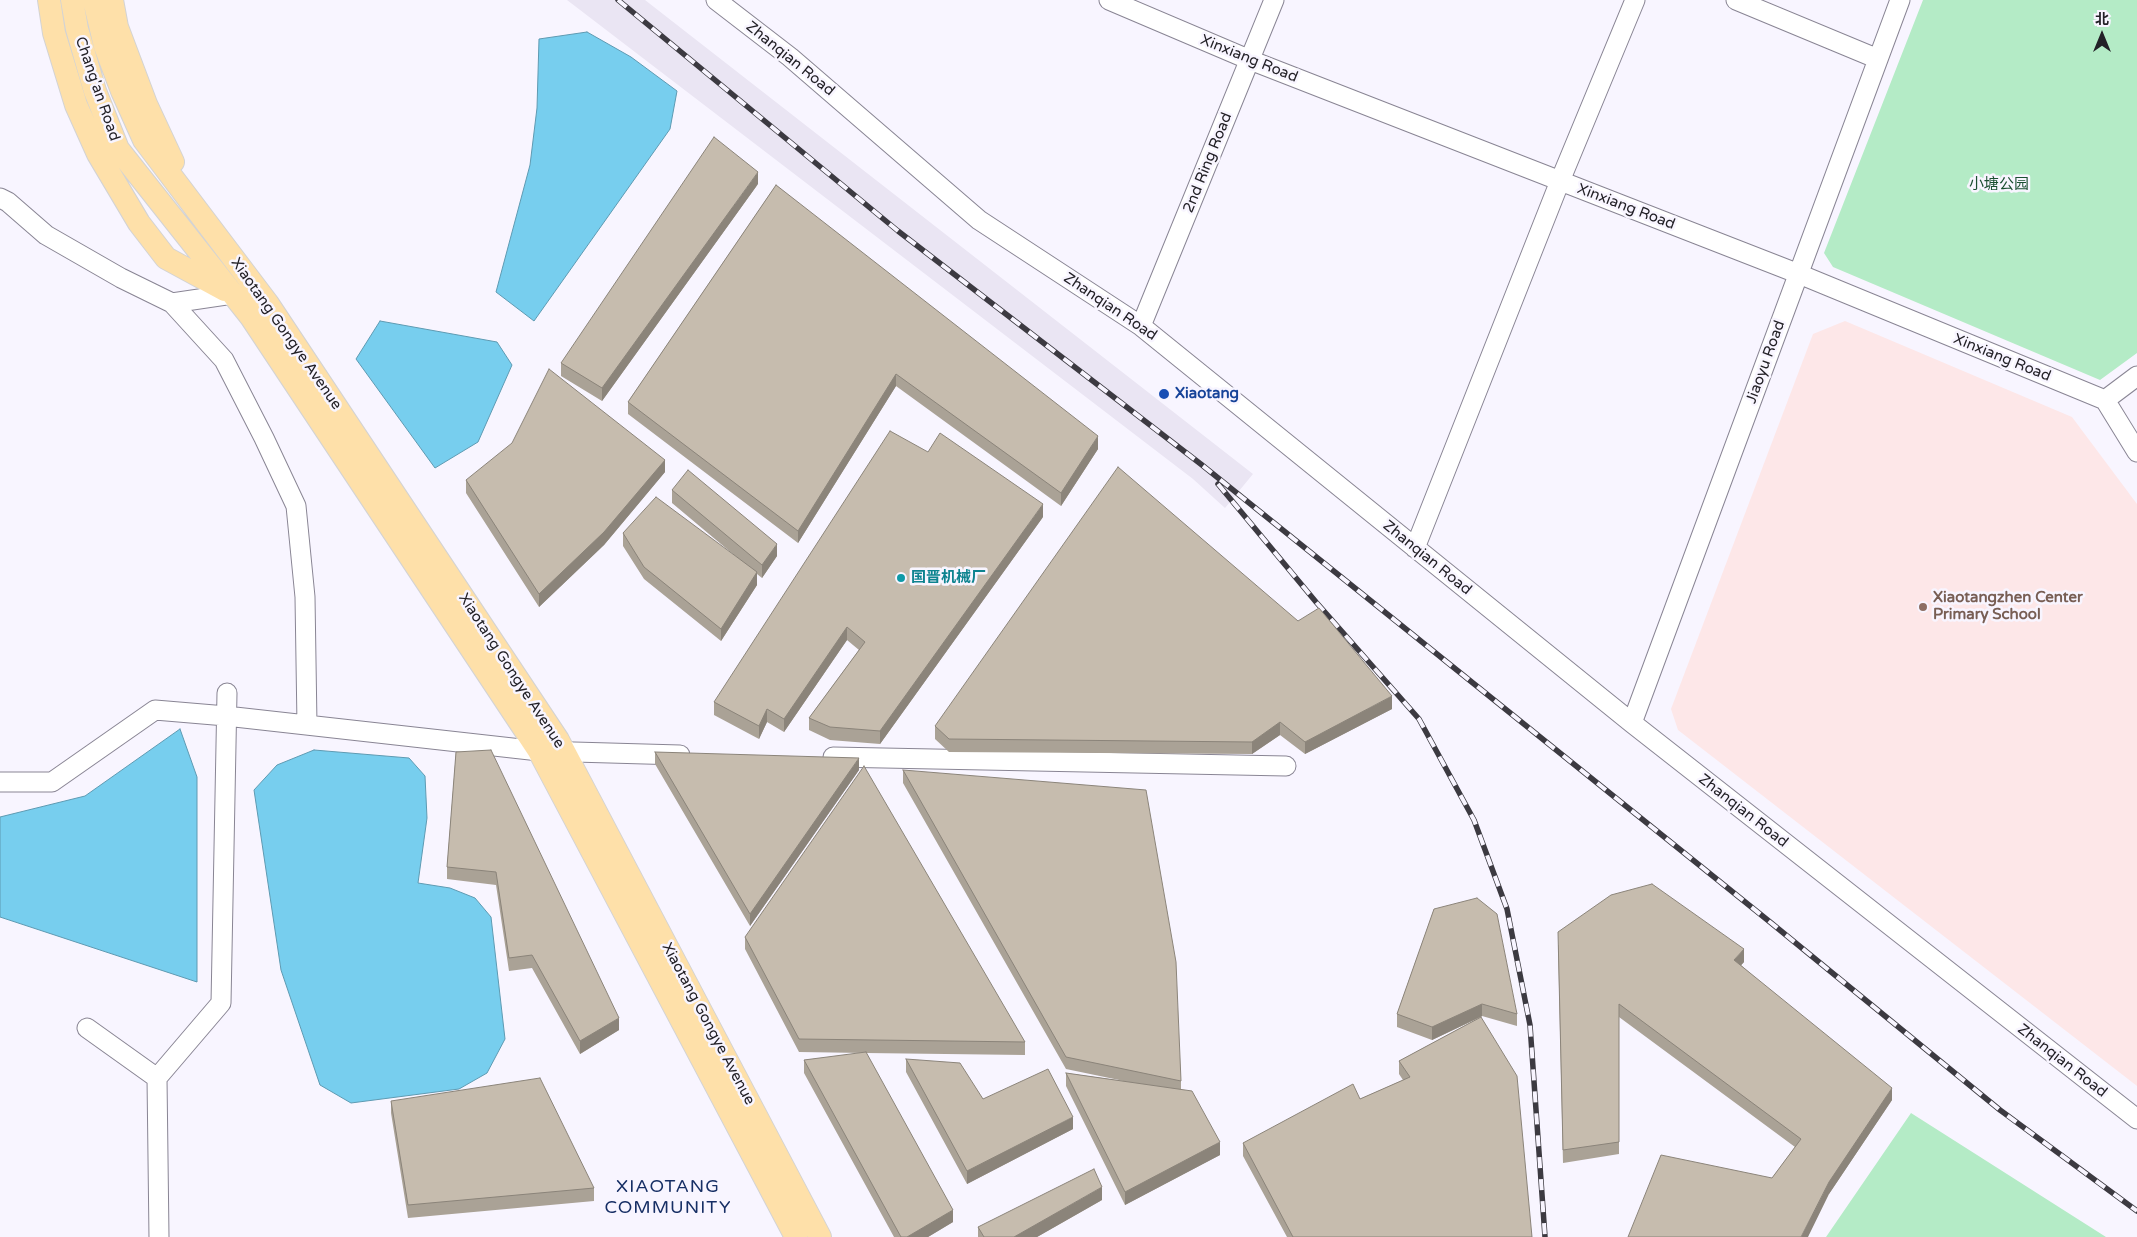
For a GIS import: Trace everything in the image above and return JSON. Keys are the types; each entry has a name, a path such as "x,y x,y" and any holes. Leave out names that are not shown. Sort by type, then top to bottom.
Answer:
{"main road":[{"path":"49,0 54,33 76,105 98,154 139,223 166,258 233,294"},
{"name":"Chang'an Road","path":"72,0 77,29 95,91 118,149"},
{"name":"Chang'an Road","path":"94,0 104,46 144,140"},
{"path":"112,0 117,27 146,104 191,202"},
{"name":"Xiaotang Gongye Avenue","path":"144,140 268,304 564,752 820,1237"},
{"name":"Xiaotang Gongye Avenue","path":"118,149 251,317 539,751 796,1237"}],"street":[{"name":"Zhanqian Road","path":"716,0 790,57 979,220 1141,326 1632,724 2137,1119"},
{"name":"Xinxiang Road","path":"1110,0 1250,60 1799,274 2105,400"},
{"name":"2nd Ring Road","path":"1141,326 1274,0"},
{"path":"1415,548 1560,181 1635,0"},
{"path":"1736,0 1878,58"},
{"name":"Jiaoyu Road","path":"1632,724 1900,0"},
{"path":"0,198 8,202 46,235 121,278 172,303 224,360 296,506 305,597 308,725"},
{"path":"172,303 233,294"},
{"path":"2137,376 2105,400 2137,452"},
{"path":"159,1237 157,1078 221,1004 227,693"},
{"path":"0,782 52,782 155,710 226,716 539,751 693,755"},
{"path":"812,757 1286,766"},
{"path":"87,1028 157,1078"}],"shaded area":[{"path":"567,0 645,0 1253,474 1225,508 1193,479"},
{"name":"Xiaotangzhen Center Primary School","path":"1845,321 2072,417 2137,504 2137,1086 1678,730 1671,709 1813,334"}],"green space":[{"name":"小塘公园","path":"1923,0 2137,0 2137,353 2100,380 1833,267 1824,253"},
{"path":"1911,1113 2106,1237 1826,1237"}],"water":[{"path":"587,32 631,57 677,91 670,129 534,321 496,292 530,165 537,108 539,39"},
{"path":"380,321 497,342 512,365 478,442 435,468 356,359"},
{"path":"180,729 197,777 197,982 0,917 0,817 85,796"},
{"path":"314,750 409,758 425,776 427,818 418,883 450,888 475,898 491,917 505,1039 487,1073 459,1089 351,1103 320,1085 281,970 254,790 277,765"}],"building":[{"path":"714,137 758,172 602,388 561,363"},
{"path":"776,185 1098,436 1061,493 896,374 798,531 628,402"},
{"path":"549,369 665,460 604,532 539,594 466,480 512,443"},
{"name":"国晋机械厂","path":"890,431 928,452 940,433 1043,504 880,731 830,727 809,718 865,642 847,627 784,719 767,709 759,726 714,702"},
{"path":"1118,467 1298,621 1319,608 1392,696 1305,742 1280,722 1252,742 949,739 935,726"},
{"path":"688,470 777,544 762,565 672,490"},
{"path":"656,497 757,572 721,629 644,567 623,533"},
{"path":"491,750 619,1018 580,1041 532,955 509,958 496,872 447,867 456,752"},
{"path":"655,752 859,758 750,914"},
{"path":"864,766 1025,1042 799,1039 745,937"},
{"path":"903,770 1146,790 1176,962 1181,1081 1066,1057"},
{"path":"1652,884 1744,949 1734,960 1892,1088 1829,1182 1801,1237 1628,1237 1661,1155 1772,1178 1801,1139 1619,1004 1619,1142 1563,1150 1558,932 1611,895"},
{"path":"1477,898 1497,914 1517,1014 1482,1004 1432,1027 1397,1014 1434,909"},
{"path":"1481,1017 1517,1076 1532,1237 1293,1237 1243,1143 1353,1084 1360,1099 1410,1077 1399,1061"},
{"path":"866,1052 953,1210 907,1237 901,1237 804,1060"},
{"path":"906,1059 960,1063 983,1099 1048,1069 1073,1117 967,1171"},
{"path":"1066,1073 1192,1091 1220,1142 1125,1192"},
{"path":"540,1078 594,1188 408,1205 391,1101"},
{"path":"1094,1169 1102,1187 1014,1237 984,1237 978,1227"}],"railway":[{"path":"618,0 898,231 1202,465 1770,922 2000,1110 2137,1211"},
{"path":"1218,484 1316,602 1419,719 1474,820 1507,909 1530,1025 1545,1237"}],"place":[{"name":"Xiaotang","path":"1164,394"},
{"name":"国晋机械厂","path":"901,578"},
{"name":"Xiaotangzhen Center Primary School","path":"1923,607"}],"district":[{"name":"XIAOTANG COMMUNITY","path":"668,1197"}]}
